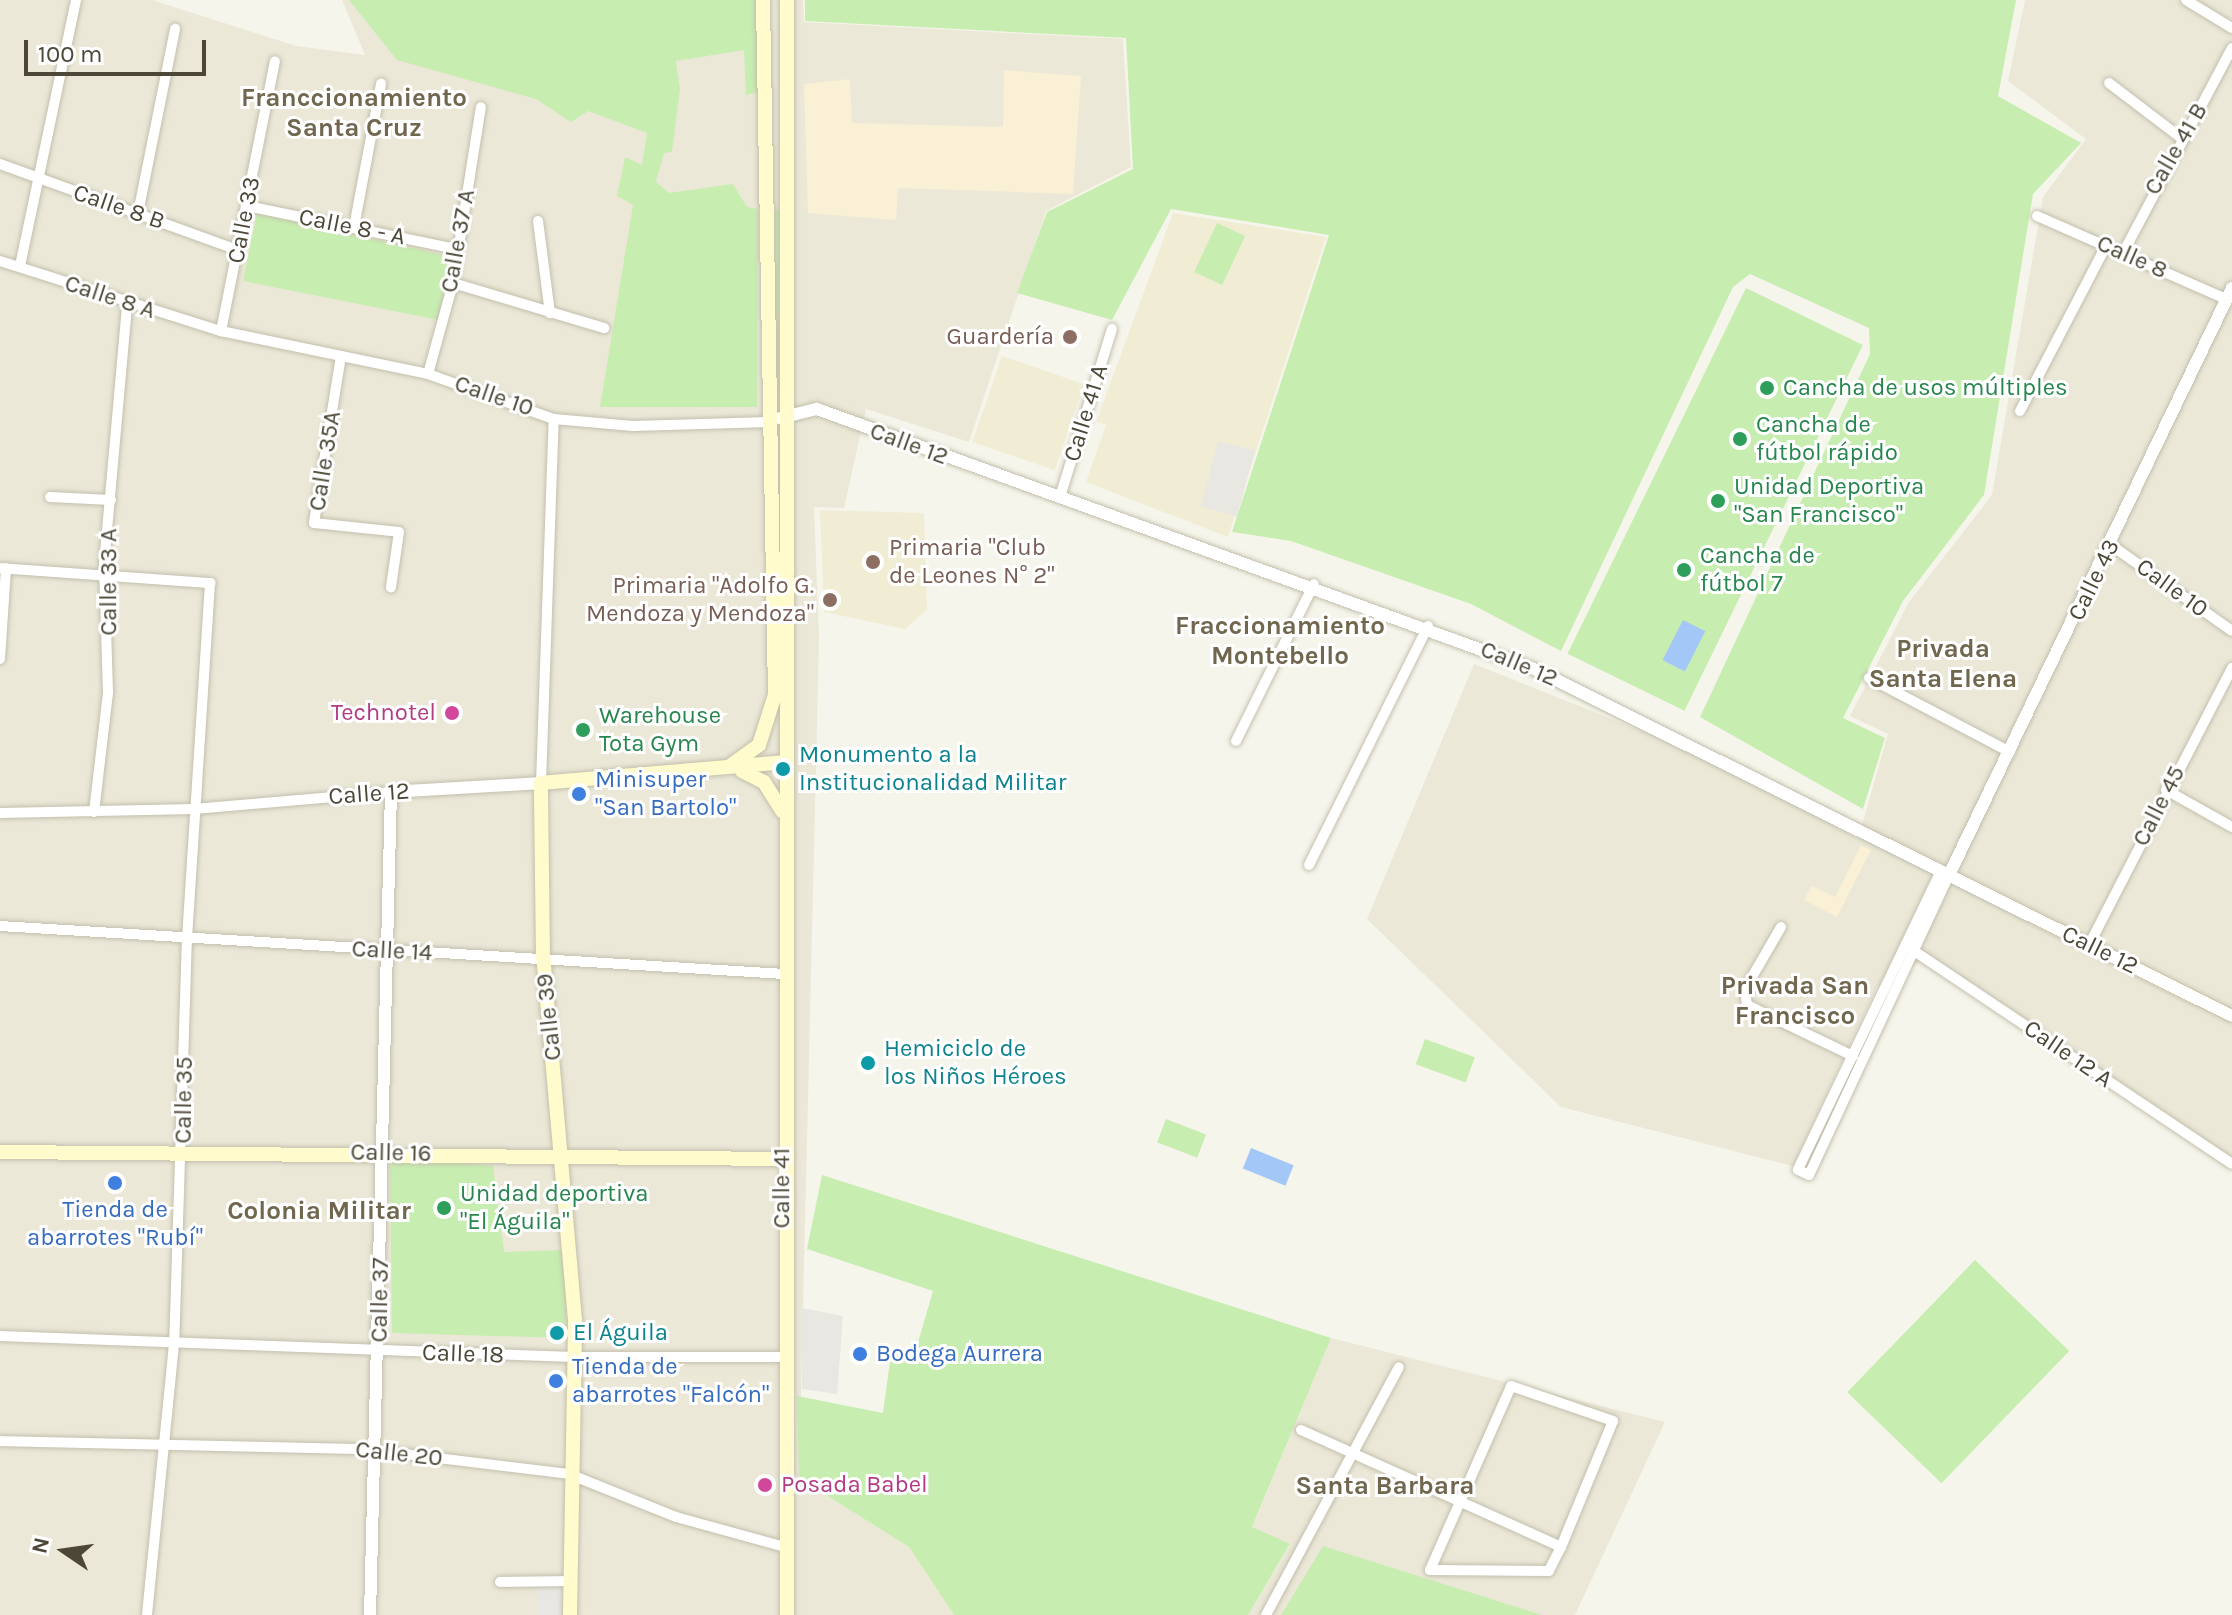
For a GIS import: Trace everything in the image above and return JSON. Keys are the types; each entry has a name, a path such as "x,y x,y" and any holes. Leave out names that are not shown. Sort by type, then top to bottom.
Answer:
{"main road":[{"path":"726,768 759,745 773,712 763,0"},
{"name":"Calle 41","path":"787,0 790,184 782,1159 787,1615"},
{"path":"764,183 790,184"},
{"name":"Calle 12","path":"541,783 785,762"},
{"path":"726,768 764,782 784,826"},
{"name":"Calle 39","path":"541,783 543,957 564,1157 574,1357 569,1474 570,1615"},
{"name":"Calle 16","path":"0,1152 382,1152 782,1159"}],"street":[{"path":"20,266 76,0"},
{"path":"2186,0 2232,28"},
{"path":"138,213 175,29"},
{"name":"Calle 41 B","path":"2123,253 2180,137 2232,48"},
{"name":"Calle 33","path":"221,331 275,61"},
{"path":"2109,83 2180,137"},
{"path":"354,227 381,84"},
{"name":"Calle 37 A","path":"428,374 453,283 481,107"},
{"name":"Calle 8 B","path":"0,164 238,250"},
{"name":"Calle 8 - A","path":"247,206 457,249"},
{"name":"Calle 8","path":"2037,216 2229,294"},
{"path":"538,221 550,313"},
{"path":"2020,411 2106,246"},
{"name":"Calle 8 A","path":"0,261 127,305 221,331"},
{"path":"453,283 604,328"},
{"name":"Calle 43","path":"1946,872 2010,752 2229,294"},
{"name":"Calle 33 A","path":"94,812 108,692 111,500 127,305"},
{"name":"Calle 41 A","path":"1060,497 1112,329"},
{"name":"Calle 10","path":"221,331 428,374 554,419 633,426 770,422"},
{"name":"Calle 35A","path":"341,356 314,523 399,532 391,587"},
{"name":"Calle 12","path":"770,422 817,409 1428,626 1586,694 2232,1016"},
{"name":"Calle 39","path":"541,783 554,419"},
{"path":"50,497 111,500"},
{"name":"Calle 10","path":"2111,545 2232,631"},
{"path":"0,659 3,568 109,572"},
{"name":"Calle 35","path":"109,572 210,583 187,936 184,1152 174,1344 147,1615"},
{"path":"1236,741 1314,584"},
{"path":"1309,865 1428,626"},
{"name":"Calle 45","path":"2089,945 2166,790 2232,668"},
{"path":"1869,678 2010,752"},
{"name":"Calle 12","path":"0,813 194,809 541,783"},
{"path":"2166,790 2232,827"},
{"name":"Calle 37","path":"370,1615 379,1352 383,952 391,792"},
{"path":"1946,872 1915,952 1860,1060 1809,1175 1798,1170 1849,1054 1905,943 1946,872"},
{"name":"Calle 14","path":"0,926 187,936 383,952 543,957 784,974"},
{"path":"1781,927 1745,989 1747,1005 1860,1060"},
{"name":"Calle 12 A","path":"1905,943 2232,1164"},
{"name":"Calle 18","path":"0,1336 379,1352 574,1357 783,1357"},
{"path":"1266,1615 1356,1459 1399,1367"},
{"path":"1511,1386 1613,1421 1549,1571 1430,1570 1458,1503 1511,1386"},
{"path":"1301,1430 1356,1459 1561,1547"},
{"name":"Calle 20","path":"0,1441 374,1451 569,1474 676,1517 785,1547"},
{"path":"500,1582 568,1581"}],"shaded area":[{"path":"0,0 152,0 296,46 365,55 342,0 803,0 804,22 1123,39 1131,167 1046,211 969,442 866,409 844,508 814,507 819,638 799,1478 909,1547 954,1615 0,1615"},
{"path":"2025,0 2232,0 2232,1166 1923,960 1877,987 1793,1166 1561,1107 1367,919 1474,664 1737,769 1858,839 1888,734 1850,716 1909,602 1992,495 2043,197 2086,139 2008,81"},
{"path":"1004,70 1081,76 1073,194 898,188 896,220 808,213 804,84 850,79 852,123 1003,127"},
{"path":"1173,213 1326,237 1228,537 1086,482 1106,425 1096,422"},
{"path":"1002,356 1084,384 1055,470 972,442"},
{"path":"1218,441 1255,451 1237,517 1200,507"},
{"name":"Primaria \"Club de Leones N° 2\"","path":"820,510 924,513 927,610 905,629 824,612"},
{"path":"1861,845 1871,850 1837,917 1804,900 1812,886 1835,897"},
{"path":"802,1308 843,1316 837,1394 802,1389"},
{"path":"1331,1338 1665,1422 1575,1615 1248,1615 1290,1545 1252,1528"},
{"path":"538,1587 566,1587 566,1615 538,1615"}],"green space":[{"path":"349,0 757,0 758,92 746,95 744,50 676,61 680,89 672,152 664,153 656,182 669,193 733,184 747,207 758,209 757,407 600,407 633,205 617,196 625,157 642,165 647,133 588,111 571,122 536,99 397,60"},
{"path":"805,0 2016,0 1998,96 2081,143 2033,194 1984,495 1903,601 1843,718 1885,738 1863,809 1700,717 1870,354 1869,328 1750,274 1733,287 1561,651 1471,604 1291,541 1232,532 1329,235 1171,209 1112,320 1017,293 1047,212 1133,169 1126,38 805,21"},
{"path":"771,210 779,210 778,392 776,391"},
{"path":"257,213 443,255 449,262 439,320 243,281"},
{"path":"1217,223 1245,236 1222,285 1194,272"},
{"name":"Unidad Deportiva \"San Francisco\"","path":"1746,288 1863,345 1684,711 1568,654"},
{"path":"1425,1039 1475,1057 1466,1082 1416,1064"},
{"path":"1166,1119 1206,1134 1197,1158 1157,1142"},
{"name":"Unidad deportiva \"El Águila\"","path":"390,1156 493,1166 504,1252 565,1250 566,1338 392,1333"},
{"path":"822,1175 1331,1338 1252,1527 1290,1544 1248,1615 954,1615 909,1547 799,1478 797,1396 883,1413 891,1354 914,1356 933,1291 807,1249"},
{"path":"1975,1260 2069,1351 1941,1483 1847,1392"},
{"path":"1323,1546 1542,1615 1281,1615"}],"water":[{"path":"1683,620 1705,631 1685,671 1663,660"},
{"path":"1251,1148 1294,1165 1285,1186 1243,1168"}],"place":[{"name":"Guardería","path":"1070,337"},
{"name":"Cancha de usos múltiples","path":"1767,388"},
{"name":"Cancha de fútbol rápido","path":"1740,439"},
{"name":"Unidad Deportiva \"San Francisco\"","path":"1718,501"},
{"name":"Primaria \"Club de Leones N° 2\"","path":"873,562"},
{"name":"Cancha de fútbol 7","path":"1684,570"},
{"name":"Primaria \"Adolfo G. Mendoza y Mendoza\"","path":"830,600"},
{"name":"Technotel","path":"452,713"},
{"name":"Warehouse Tota Gym","path":"583,730"},
{"name":"Monumento a la Institucionalidad Militar","path":"783,769"},
{"name":"Minisuper \"San Bartolo\"","path":"579,794"},
{"name":"Hemiciclo de los Niños Héroes","path":"868,1063"},
{"name":"Tienda de abarrotes \"Rubí\"","path":"115,1183"},
{"name":"Unidad deportiva \"El Águila\"","path":"444,1208"},
{"name":"El Águila","path":"557,1333"},
{"name":"Bodega Aurrera","path":"860,1354"},
{"name":"Tienda de abarrotes \"Falcón\"","path":"556,1381"},
{"name":"Posada Babel","path":"765,1485"}],"district":[{"name":"Franccionamiento Santa Cruz","path":"354,113"},
{"name":"Fraccionamiento Montebello","path":"1280,641"},
{"name":"Privada Santa Elena","path":"1943,664"},
{"name":"Privada San Francisco","path":"1795,1001"},
{"name":"Colonia Militar","path":"319,1211"},
{"name":"Santa Barbara","path":"1385,1486"}]}
